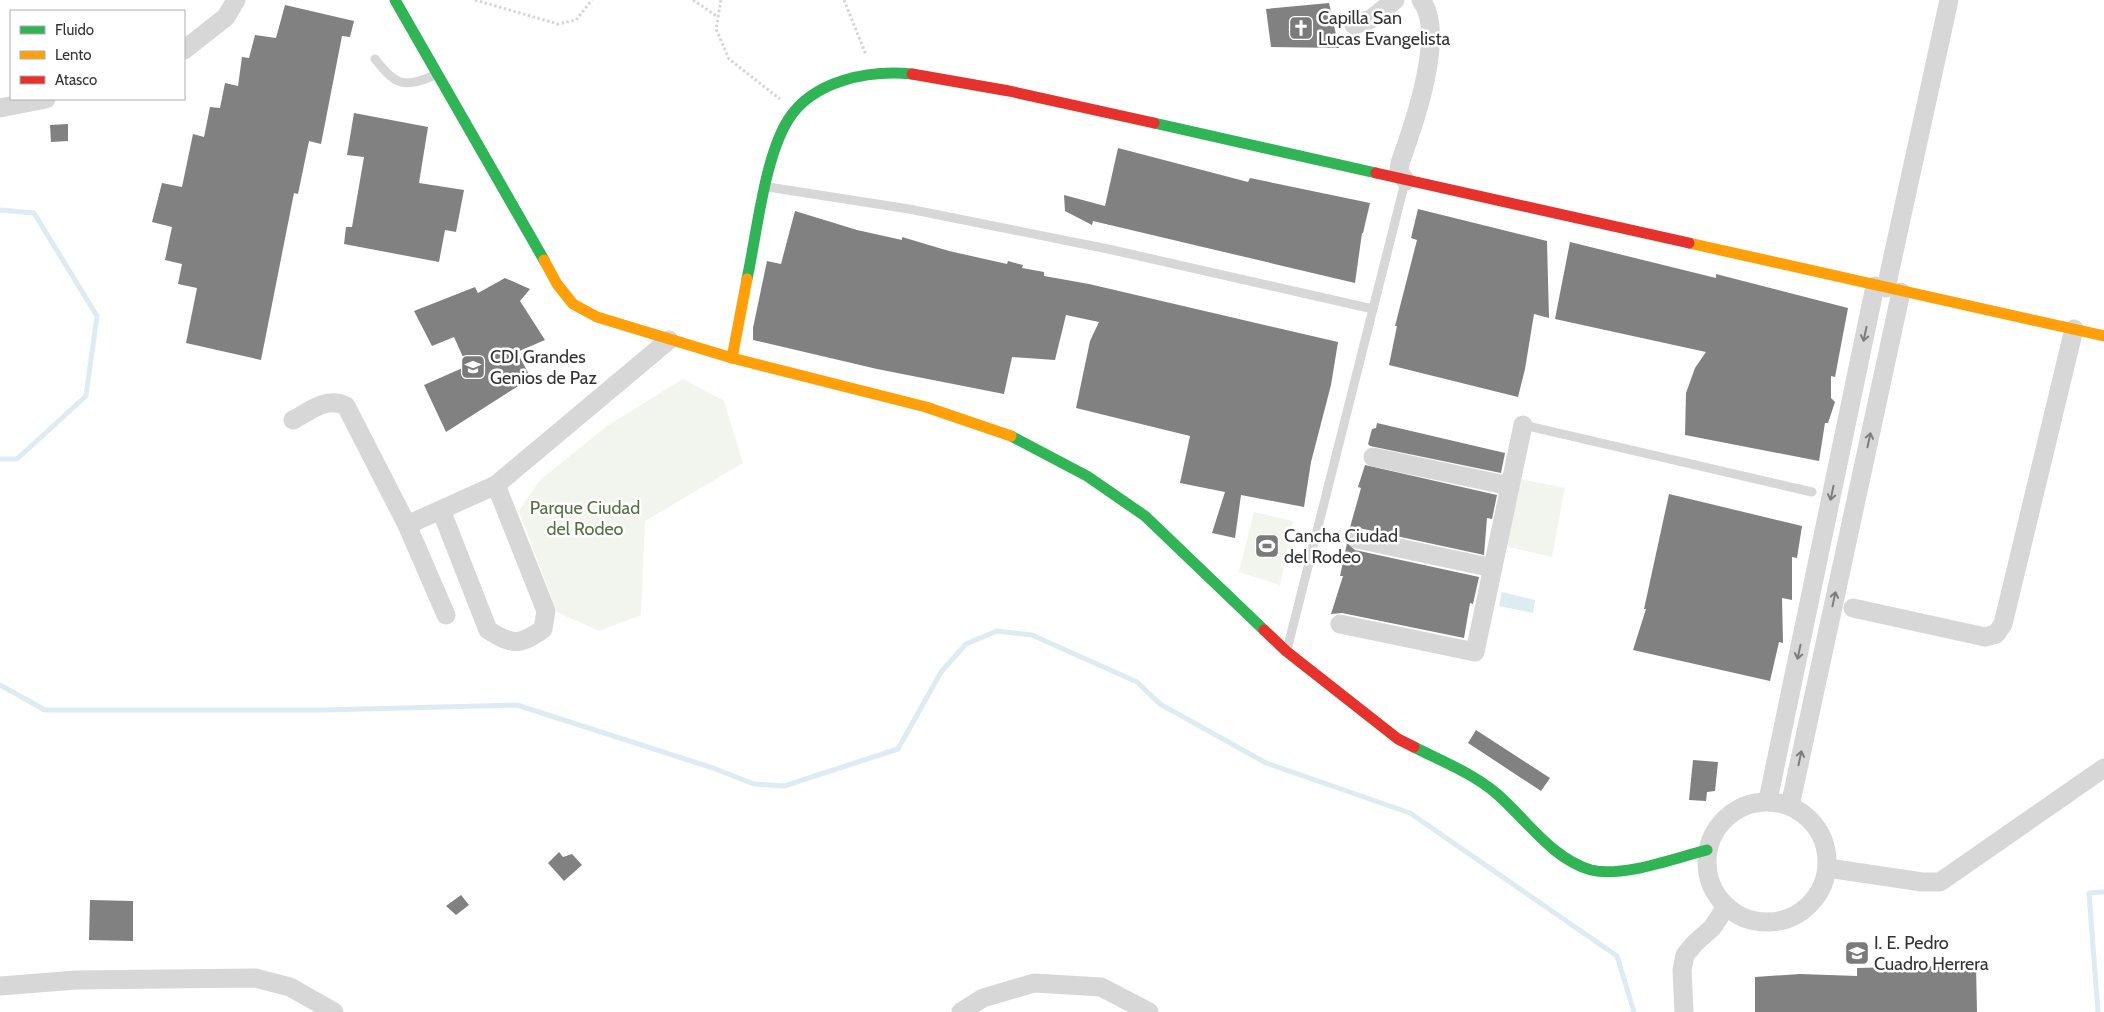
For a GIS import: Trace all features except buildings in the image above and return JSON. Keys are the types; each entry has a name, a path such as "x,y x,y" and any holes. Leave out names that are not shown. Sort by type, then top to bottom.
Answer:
{"street":[{"path":"185,49 226,17 236,0"},
{"path":"395,0 558,284 573,304 597,317 669,340 732,358 926,407 1014,438 1087,476 1145,516 1286,651 1398,739 1476,779 1496,793 1564,858 1592,870 1623,871 1706,850"},
{"path":"1354,25 1372,19 1396,0"},
{"path":"1406,181 1399,172 1400,163 1421,98 1430,35 1430,23 1421,0"},
{"path":"1790,806 1887,289 1947,1"},
{"path":"732,358 766,186 779,140 794,111 812,95 843,80 874,74 915,75 1009,91 1185,129 1406,181 1887,289 2104,336"},
{"path":"0,108 41,100"},
{"path":"1768,800 1887,289"},
{"path":"1853,608 1985,637 1996,634 2003,624 2074,329"},
{"path":"407,525 496,485 669,340"},
{"path":"293,420 326,402 337,401 346,406 407,525 446,615"},
{"path":"1340,624 1475,652 1523,424"},
{"path":"1373,457 1510,486"},
{"path":"440,510 488,630 506,641 528,640 543,629 546,611 496,485"},
{"path":"1357,539 1493,568"},
{"path":"1828,868 1922,882 1940,882 2104,768"},
{"path":"1768,800 1790,806 1807,816 1819,831 1826,849 1828,868 1821,890 1808,907 1788,919 1766,923 1735,914 1726,907 1713,891 1706,871 1706,850 1715,830 1730,814 1749,804 1768,800"},
{"path":"1684,1012 1682,970 1685,956 1695,943 1712,928 1726,907"},
{"path":"0,986 76,980 255,978 290,987 324,1011"},
{"path":"961,1012 983,998 1034,983 1101,988 1149,1012"}],"lane":[{"path":"375,59 390,78 399,82 410,83 437,74"},
{"path":"1286,651 1406,181"},
{"path":"766,186 909,209 1089,245 1373,309"},
{"path":"1523,424 1812,492"}],"path":[{"path":"475,0 558,24 576,20 592,0"},
{"path":"693,0 718,17"},
{"path":"721,0 716,29 729,59 794,111"},
{"path":"844,0 874,74"}],"green space":[{"name":"Parque Ciudad del Rodeo","path":"683,379 724,401 743,463 645,521 641,615 599,631 557,612 519,511 540,480 607,426"},
{"path":"1516,478 1565,488 1552,557 1501,545"},
{"name":"Cancha Ciudad del Rodeo","path":"1254,512 1293,521 1280,585 1239,572"}],"shaded area":[{"path":"1502,592 1535,600 1533,613 1499,606"}],"waterway":[{"path":"0,210 34,213 97,316 86,396 17,459 0,459"},
{"path":"0,685 45,710 322,710 517,705 713,768 754,784 784,786 898,749 941,672 966,644 997,631 1032,635 1137,682 1160,704 1266,763 1410,813 1617,956 1634,1012"},
{"path":"2098,1012 2089,893 2104,892"}],"traffic: fast":[{"path":"395,0 544,260"},
{"path":"747,279 762,197 773,155 788,120 799,106 812,95 843,80 878,74 912,74"},
{"path":"1154,123 1376,173"},
{"path":"1011,436 1087,476 1145,516 1264,630"},
{"path":"1414,747 1488,787 1552,848 1577,865 1591,870 1604,872 1633,869 1707,850"}],"traffic: slow":[{"path":"1689,243 2104,336"},
{"path":"544,260 557,284 573,304 597,317 732,358 747,279"},
{"path":"732,358 926,407 1011,436"}],"traffic: jam":[{"path":"912,74 1009,91 1154,123"},
{"path":"1376,173 1689,243"},
{"path":"1264,630 1286,651 1398,739 1414,747"}],"place":[{"name":"Capilla San Lucas Evangelista","path":"1301,28"},
{"name":"CDI Grandes Genios de Paz","path":"473,367"},
{"name":"Cancha Ciudad del Rodeo","path":"1267,546"},
{"name":"I. E. Pedro Cuadro Herrera","path":"1857,953"}]}
